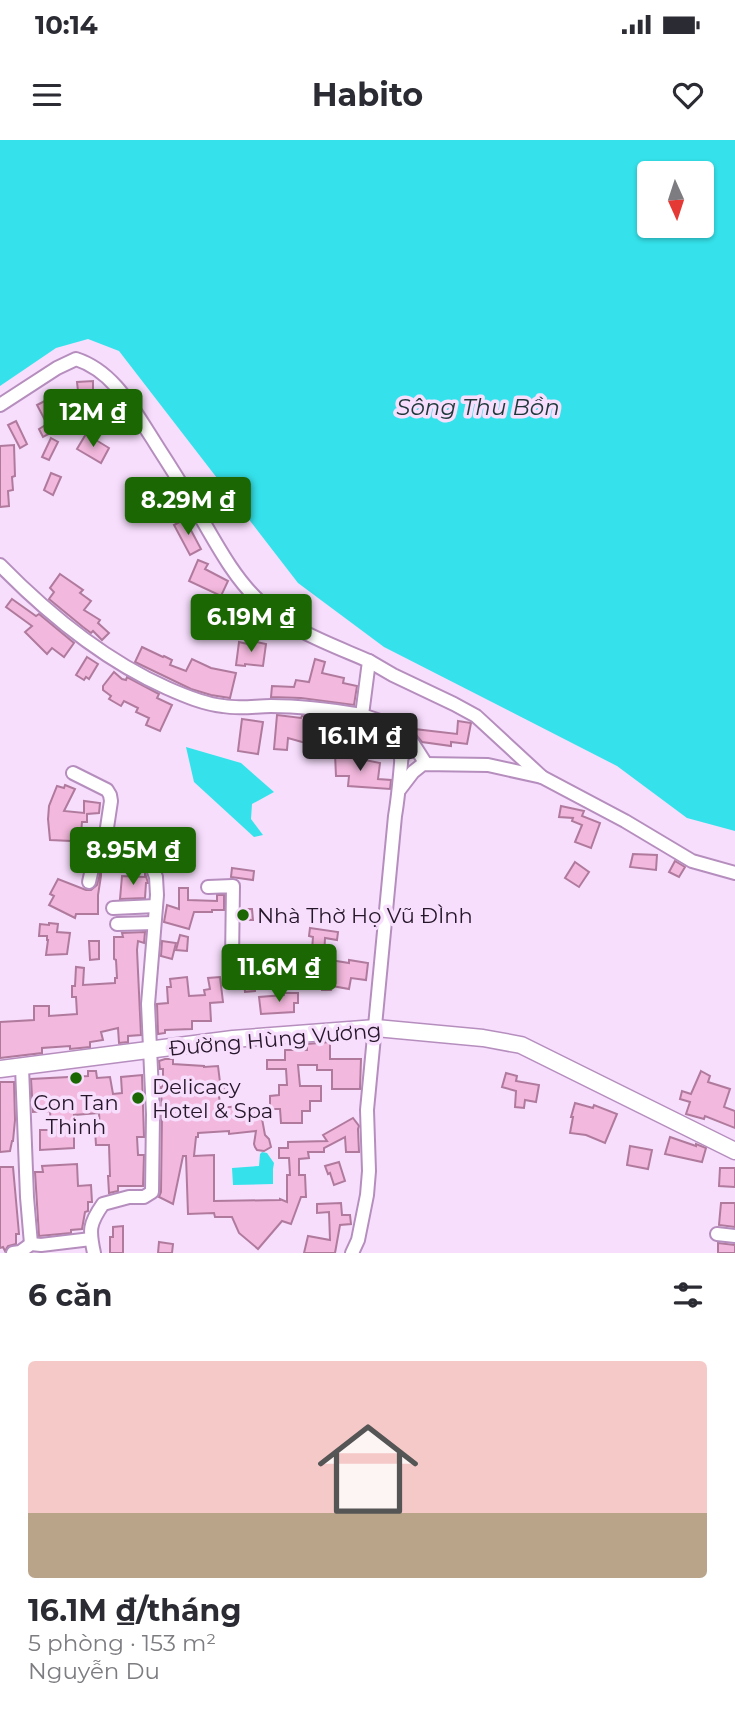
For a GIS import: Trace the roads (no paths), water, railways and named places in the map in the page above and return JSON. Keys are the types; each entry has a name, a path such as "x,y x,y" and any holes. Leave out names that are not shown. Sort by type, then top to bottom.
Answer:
{"main road":[{"name":"Đường Hùng Vương","path":"0,1069 245,1038 376,1028 483,1038 521,1045 735,1151"}],"street":[{"path":"0,405 57,368 76,359 103,373 123,393 226,560 257,600 297,630 369,661 475,716 542,778"},
{"path":"0,565 27,593 105,654 127,669 182,695 225,707 314,708 362,715 404,729 367,1110 367,1195 358,1240 352,1253"},
{"path":"362,715 369,661"},
{"path":"401,758 412,742 426,764"},
{"path":"400,789 423,764 488,765 542,778 625,821 692,861 735,873"},
{"path":"73,774 110,794 103,861"},
{"path":"89,882 94,860 152,866 156,877 148,1004 153,1114 152,1192 144,1197 129,1197 103,1204 91,1221 94,1253"},
{"path":"208,887 233,886 232,960"},
{"path":"113,908 156,906"},
{"path":"117,924 154,923"},
{"path":"22,1068 31,1244"},
{"path":"717,1234 735,1236"},
{"path":"13,1253 20,1252 31,1244 55,1248 91,1239"}],"water":[{"name":"Sông Thu Bồn","path":"0,140 735,140 735,831 687,818 617,766 384,647 298,583 119,351 88,339 56,348 0,386"},
{"path":"186,747 241,763 274,792 252,804 251,819 263,835 254,837 194,782"},
{"path":"262,1152 267,1153 274,1163 273,1184 233,1185 232,1168 259,1166"}],"place":[{"name":"Nhà Thờ Họ Vũ ĐÌnh","path":"243,915"},
{"name":"Con Tan Thinh","path":"76,1078"},
{"name":"Delicacy Hotel & Spa","path":"138,1098"}]}
